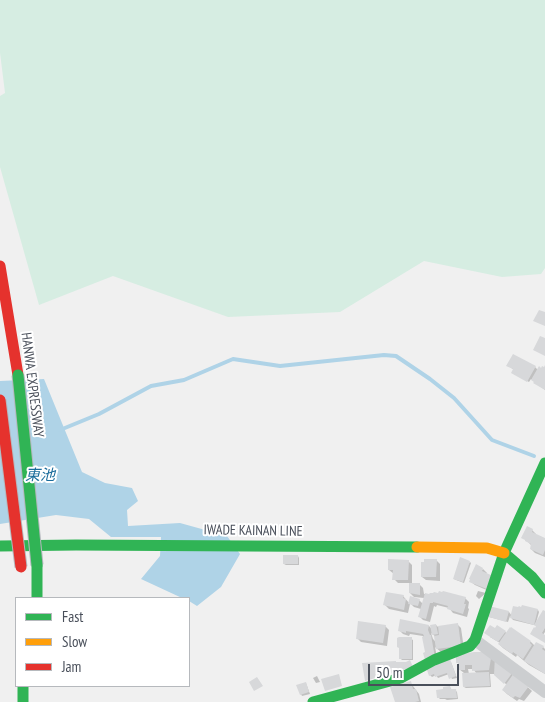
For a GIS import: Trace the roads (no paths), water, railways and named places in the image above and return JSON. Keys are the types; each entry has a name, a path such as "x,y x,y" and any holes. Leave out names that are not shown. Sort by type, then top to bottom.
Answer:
{"main road":[{"name":"HANWA EXPRESSWAY","path":"0,266 18,375 37,565 38,597"},
{"path":"0,400 21,570"},
{"path":"313,702 401,678 434,660 470,646 475,640 504,553 545,462"},
{"name":"IWADE KAINAN LINE","path":"0,546 487,548 504,553"},
{"path":"504,553 532,577 545,593"},
{"path":"23,702 24,687"}],"street":[{"path":"475,640 545,692"}],"water":[{"name":"東池","path":"44,379 82,472 105,483 132,488 138,501 127,510 128,526 180,523 227,536 240,554 221,587 197,606 190,602 190,597 180,597 141,579 160,556 161,537 111,537 89,519 56,515 0,524 0,381"}],"waterway":[{"path":"60,430 99,414 151,386 184,380 233,359 280,366 384,355 396,356 430,379 454,398 492,440 534,456"}]}
